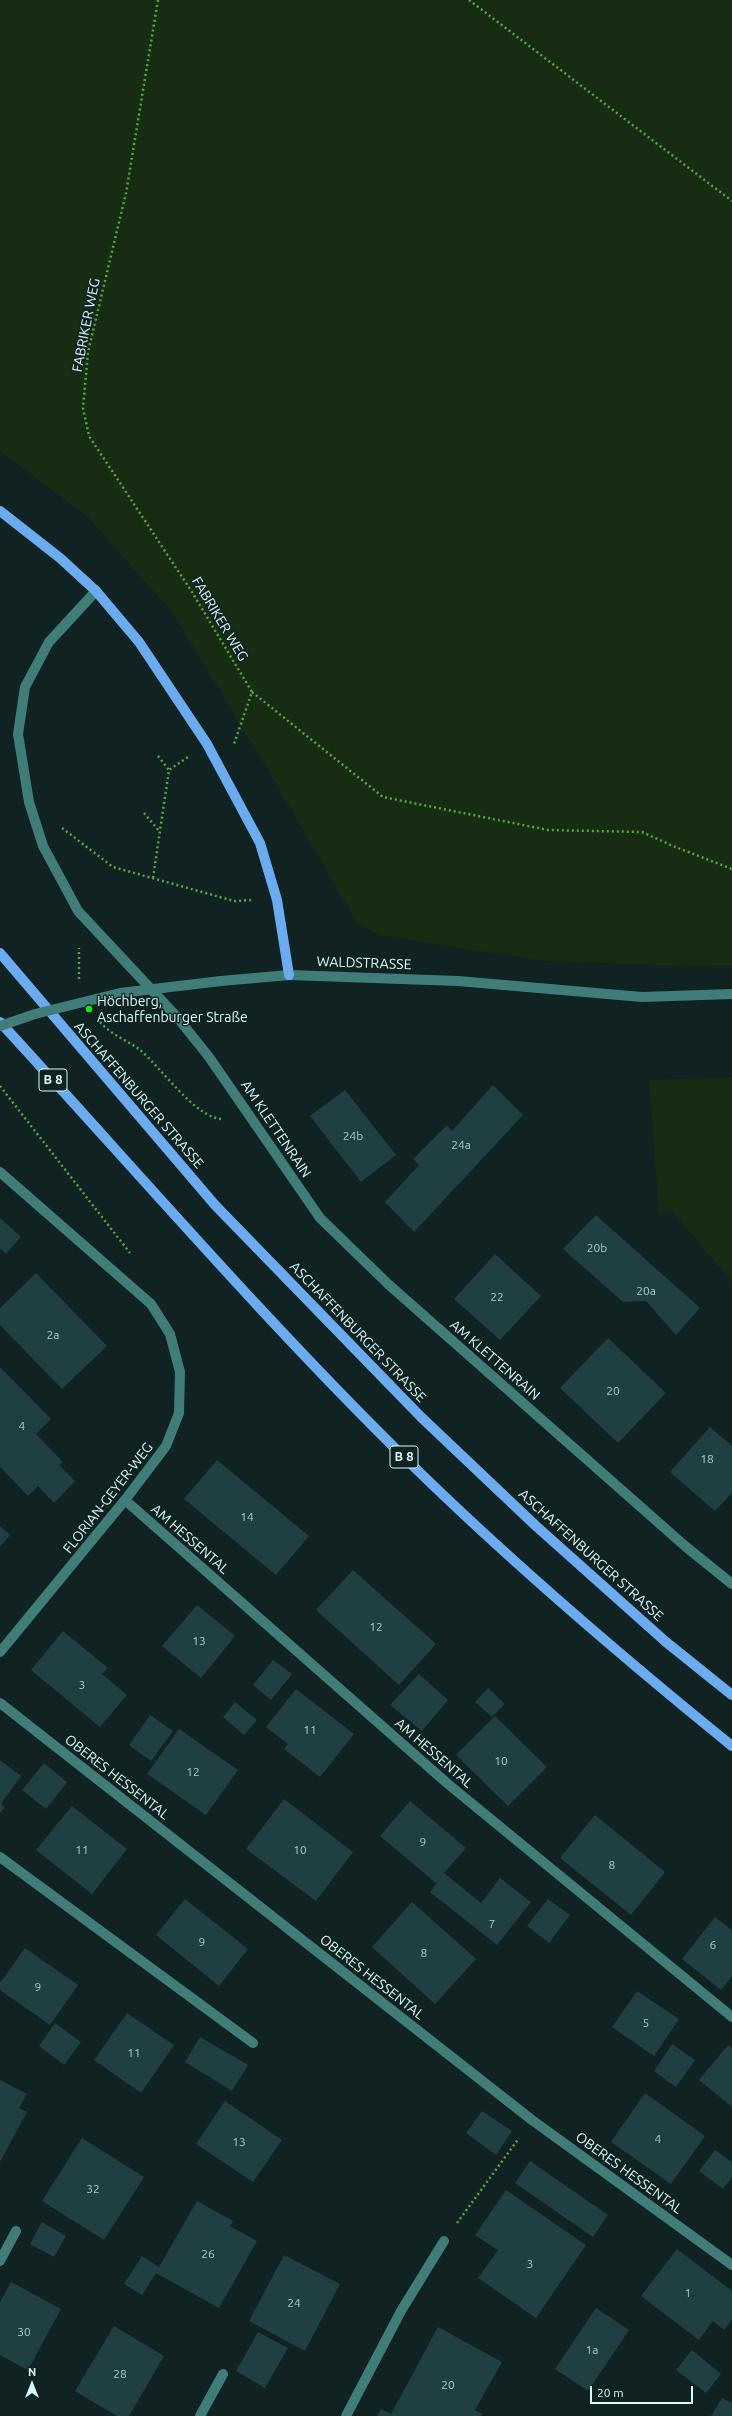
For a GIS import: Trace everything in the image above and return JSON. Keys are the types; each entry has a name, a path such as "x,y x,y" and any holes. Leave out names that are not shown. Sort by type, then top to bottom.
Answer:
{"main road":[{"path":"0,511 60,558 96,592 139,642 207,744 224,773 260,843 277,900 289,975"},
{"name":"ASCHAFFENBURGER STRASSE","path":"0,953 215,1205 340,1335 421,1417 536,1526 666,1642 732,1695"},
{"name":"B 8","path":"0,1022 268,1317 409,1462 638,1670 732,1746"}],"street":[{"name":"AM KLETTENRAIN","path":"96,592 49,642 25,687 18,734 29,802 43,846 78,911 177,1017 209,1057 247,1110 320,1218 388,1284 679,1541 732,1584"},
{"name":"WALDSTRASSE","path":"0,1026 120,993 221,981 289,975 458,981 642,997 732,994"},
{"name":"FLORIAN-GEYER-WEG","path":"0,1172 151,1304 170,1334 180,1372 179,1413 166,1446 125,1500 0,1652"},
{"name":"AM HESSENTAL","path":"125,1500 448,1784 732,2017"},
{"name":"OBERES HESSENTAL","path":"0,1703 532,2120 732,2265"},
{"path":"0,1857 253,2043"},
{"path":"0,2261 16,2232"},
{"path":"346,2416 401,2311 444,2241"},
{"path":"200,2416 223,2374"}],"path":[{"name":"FABRIKER WEG","path":"158,0 126,193 88,352 83,408 89,436 192,592 252,692"},
{"path":"469,0 732,201"},
{"path":"224,773 252,692 383,797 548,830 642,832 732,869"},
{"path":"169,770 207,744"},
{"path":"153,878 169,770 158,756"},
{"path":"144,813 160,833"},
{"path":"59,825 113,866 234,901 277,900"},
{"path":"97,1019 106,1029 139,1049 166,1074 193,1105 214,1119 229,1119 247,1110"},
{"path":"0,1086 114,1230 139,1265 138,1293"},
{"path":"444,2241 532,2120"}],"green space":[{"path":"0,0 732,0 732,965 686,966 544,961 379,935 357,923 268,770 172,612 87,516 0,451"},
{"path":"732,1077 732,1282 673,1212 659,1214 649,1080"}],"building":[{"path":"493,1085 523,1115 414,1232 385,1202 419,1165 413,1159 447,1125 452,1131"},
{"path":"345,1090 396,1155 361,1182 310,1116"},
{"path":"596,1215 700,1308 676,1335 646,1301 623,1302 563,1249"},
{"path":"0,1218 21,1237 6,1254 0,1248"},
{"path":"495,1254 541,1296 500,1340 454,1299"},
{"path":"36,1273 107,1346 62,1389 0,1325 0,1308"},
{"path":"608,1338 666,1393 618,1443 560,1388"},
{"path":"0,1367 51,1419 36,1434 63,1462 59,1465 75,1481 54,1503 38,1486 28,1496 0,1467"},
{"path":"710,1427 732,1446 732,1493 715,1511 670,1472"},
{"path":"217,1460 309,1536 276,1575 184,1499"},
{"path":"0,1526 10,1535 0,1547"},
{"path":"353,1570 436,1644 399,1685 316,1610"},
{"path":"197,1605 235,1636 201,1678 162,1646"},
{"path":"63,1631 108,1668 102,1674 127,1695 100,1727 31,1670"},
{"path":"273,1660 292,1674 271,1700 253,1685"},
{"path":"419,1674 448,1700 422,1731 390,1705"},
{"path":"488,1688 505,1704 492,1717 475,1702"},
{"path":"296,1689 354,1734 320,1777 284,1749 288,1744 266,1727"},
{"path":"235,1702 257,1720 244,1735 223,1717"},
{"path":"150,1715 173,1731 151,1761 129,1745"},
{"path":"495,1716 547,1767 508,1806 456,1755"},
{"path":"179,1729 238,1770 206,1815 147,1774"},
{"path":"0,1760 21,1776 1,1804 5,1807 0,1813"},
{"path":"44,1763 67,1782 46,1809 22,1790"},
{"path":"284,1799 353,1852 316,1901 246,1849"},
{"path":"410,1801 466,1848 444,1873 481,1903 500,1878 531,1902 497,1945 430,1892 440,1879 436,1883 380,1836"},
{"path":"72,1806 127,1849 92,1894 36,1850"},
{"path":"595,1815 665,1872 631,1915 560,1858"},
{"path":"185,1899 248,1949 219,1986 156,1935"},
{"path":"548,1899 570,1915 549,1943 527,1926"},
{"path":"412,1902 476,1959 435,2004 372,1947"},
{"path":"715,1917 732,1930 732,1976 721,1990 682,1959"},
{"path":"25,1948 78,1985 50,2025 0,1990 0,1983"},
{"path":"637,1991 679,2019 654,2056 612,2027"},
{"path":"127,2013 174,2045 141,2093 94,2060"},
{"path":"55,2023 81,2042 64,2065 39,2046"},
{"path":"200,2037 248,2065 232,2091 185,2062"},
{"path":"672,2044 695,2060 676,2087 654,2071"},
{"path":"728,2045 732,2048 732,2107 699,2080"},
{"path":"0,2080 27,2094 19,2108 27,2112 0,2162"},
{"path":"645,2093 705,2136 671,2184 611,2142"},
{"path":"225,2101 282,2140 253,2182 196,2144"},
{"path":"482,2111 512,2131 496,2155 466,2133"},
{"path":"82,2138 144,2177 104,2240 42,2201"},
{"path":"715,2150 732,2162 732,2177 723,2189 699,2171"},
{"path":"530,2161 608,2215 593,2237 515,2183"},
{"path":"506,2190 586,2245 536,2318 478,2278 498,2250 475,2235"},
{"path":"197,2201 233,2221 230,2226 257,2241 219,2308 156,2273 142,2295 124,2284 142,2256 159,2267"},
{"path":"42,2222 66,2236 54,2257 30,2244"},
{"path":"677,2249 732,2291 732,2319 724,2330 713,2321 699,2340 641,2296"},
{"path":"284,2255 340,2284 305,2351 249,2321"},
{"path":"11,2282 61,2309 28,2370 0,2355 0,2302"},
{"path":"596,2308 629,2330 588,2391 555,2369"},
{"path":"114,2326 164,2356 129,2416 117,2416 75,2391"},
{"path":"438,2327 502,2362 475,2410 482,2414 481,2416 377,2416 381,2409 391,2414"},
{"path":"258,2332 288,2348 265,2388 236,2371"},
{"path":"692,2350 721,2374 706,2393 676,2370"},
{"path":"722,2398 732,2403 732,2416 711,2416"}],"place":[{"name":"Höchberg, Aschaffenburger Straße","path":"89,1009"}]}
